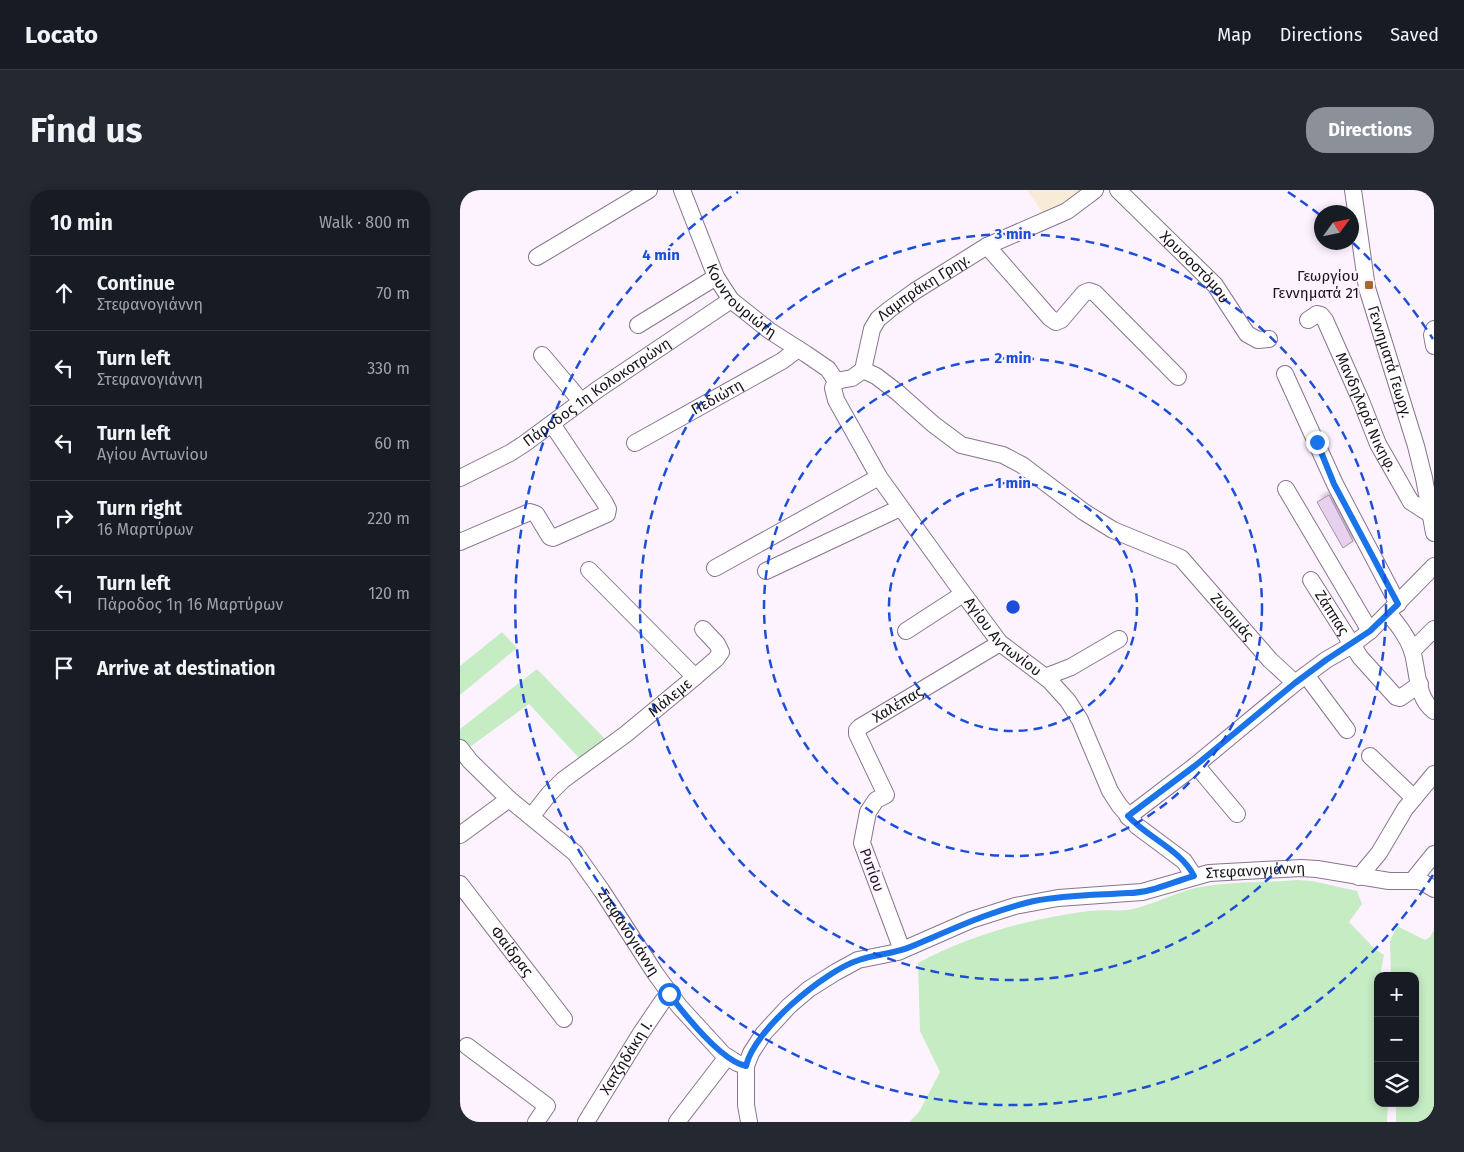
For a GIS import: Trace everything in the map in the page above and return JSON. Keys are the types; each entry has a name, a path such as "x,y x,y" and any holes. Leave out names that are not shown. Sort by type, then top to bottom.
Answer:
{"street":[{"path":"537,257 649,190"},
{"name":"Κουντουριώτη","path":"682,190 716,277 731,300 770,331 828,369 836,381"},
{"name":"Λαμπράκη Γρηγ.","path":"863,370 871,333 880,318 905,298 987,246 1066,211 1095,190"},
{"name":"Χρυσοστόμου","path":"1118,190 1215,285 1248,334 1258,340 1270,339"},
{"name":"Γεννηματά Γεωργ.","path":"1353,190 1368,288 1416,446 1434,533"},
{"path":"987,246 1050,318 1056,322 1061,320 1084,293 1089,291 1094,293 1178,377"},
{"path":"638,325 716,277"},
{"name":"Πάροδος 1η Κολοκοτρώνη","path":"460,478 510,453 581,401 731,300"},
{"name":"Μανδηλαρά Νικηφ.","path":"1308,320 1317,314 1321,315 1325,320 1378,444 1411,502 1430,514"},
{"path":"1434,329 1432,335 1434,346"},
{"name":"Πεδιώτη","path":"635,443 782,361 798,349"},
{"path":"542,355 581,401"},
{"path":"836,381 852,378 863,370"},
{"name":"Ζωσιμάς","path":"863,370 876,376 897,392 933,424 961,445 1003,455 1022,465 1084,512 1113,530 1128,538 1170,553 1186,563 1270,660 1300,679 1347,730"},
{"path":"1285,374 1412,651 1425,703 1434,711"},
{"name":"Αγίου Αντωνίου","path":"836,381 833,388 836,400 879,477 900,508 1000,642 1062,692 1076,714 1110,791 1128,816 1137,826 1184,861 1194,876"},
{"path":"460,542 530,512 536,514 550,537 553,538 605,515 608,509 552,424"},
{"path":"715,568 879,477"},
{"path":"1286,489 1370,631"},
{"path":"766,571 900,508"},
{"path":"1128,816 1196,765 1300,679 1370,631 1434,566"},
{"name":"Μάλεμε","path":"531,817 563,780 626,734 696,677 588,570"},
{"name":"Ζάππας","path":"1311,580 1366,664 1398,698 1420,684"},
{"path":"906,631 963,594"},
{"path":"696,677 721,652 717,644 703,629"},
{"path":"1412,651 1434,630"},
{"path":"1045,677 1071,667 1119,640"},
{"name":"Χαλέπας","path":"886,795 857,734 857,730 1000,642"},
{"name":"Στεφανογιάννη","path":"460,748 470,761 509,799 580,858 669,994 694,1024 727,1057 746,1066 751,1053 764,1034 789,1006 809,989 858,960 902,950 971,920 1014,906 1046,899 1142,892 1194,876 1216,873 1301,868 1396,882 1413,880 1424,882 1434,889"},
{"path":"1370,756 1414,798"},
{"path":"1196,765 1237,814"},
{"path":"1359,877 1379,853 1405,809 1434,774"},
{"name":"Ρυτίου","path":"886,795 876,800 868,812 862,843 902,950"},
{"path":"460,835 509,799"},
{"path":"1413,880 1434,854"},
{"name":"Φαίδρας","path":"460,884 564,1019"},
{"name":"Χατζηδάκη Ι.","path":"586,1122 641,1033 669,994"},
{"path":"467,1046 547,1106 536,1122"},
{"path":"677,1122 727,1057"},
{"path":"746,1066 746,1105 749,1122"}],"shaded area":[{"path":"1027,190 1085,190 1045,216"}],"green space":[{"path":"502,632 517,648 460,695 460,666"},
{"path":"537,669 606,740 580,759 529,704 467,749 460,740 460,729"},
{"path":"1297,880 1312,881 1357,891 1362,904 1349,922 1375,949 1384,955 1381,972 1374,972 1374,1107 1388,1107 1387,1122 909,1122 919,1112 940,1072 920,1031 918,963 979,936 1022,924 1088,911 1133,909 1187,890 1233,883"},
{"path":"1397,926 1425,940 1430,937 1434,930 1434,1122 1396,1122 1396,1107 1419,1107 1419,972 1391,972 1390,941"}],"building":[{"path":"1329,495 1353,541 1343,548 1317,502"}],"place":[{"name":"Γεωργίου Γεννηματά 21","path":"1369,285"}],"route":[{"path":"669,994 688,1018 727,1057 746,1066 757,1043 789,1006 809,989 853,962 898,952 971,920 1014,906 1046,899 1142,892 1194,876 1184,861 1137,826 1128,816 1196,765 1295,683 1370,631 1398,604 1334,484 1317,442"}]}
